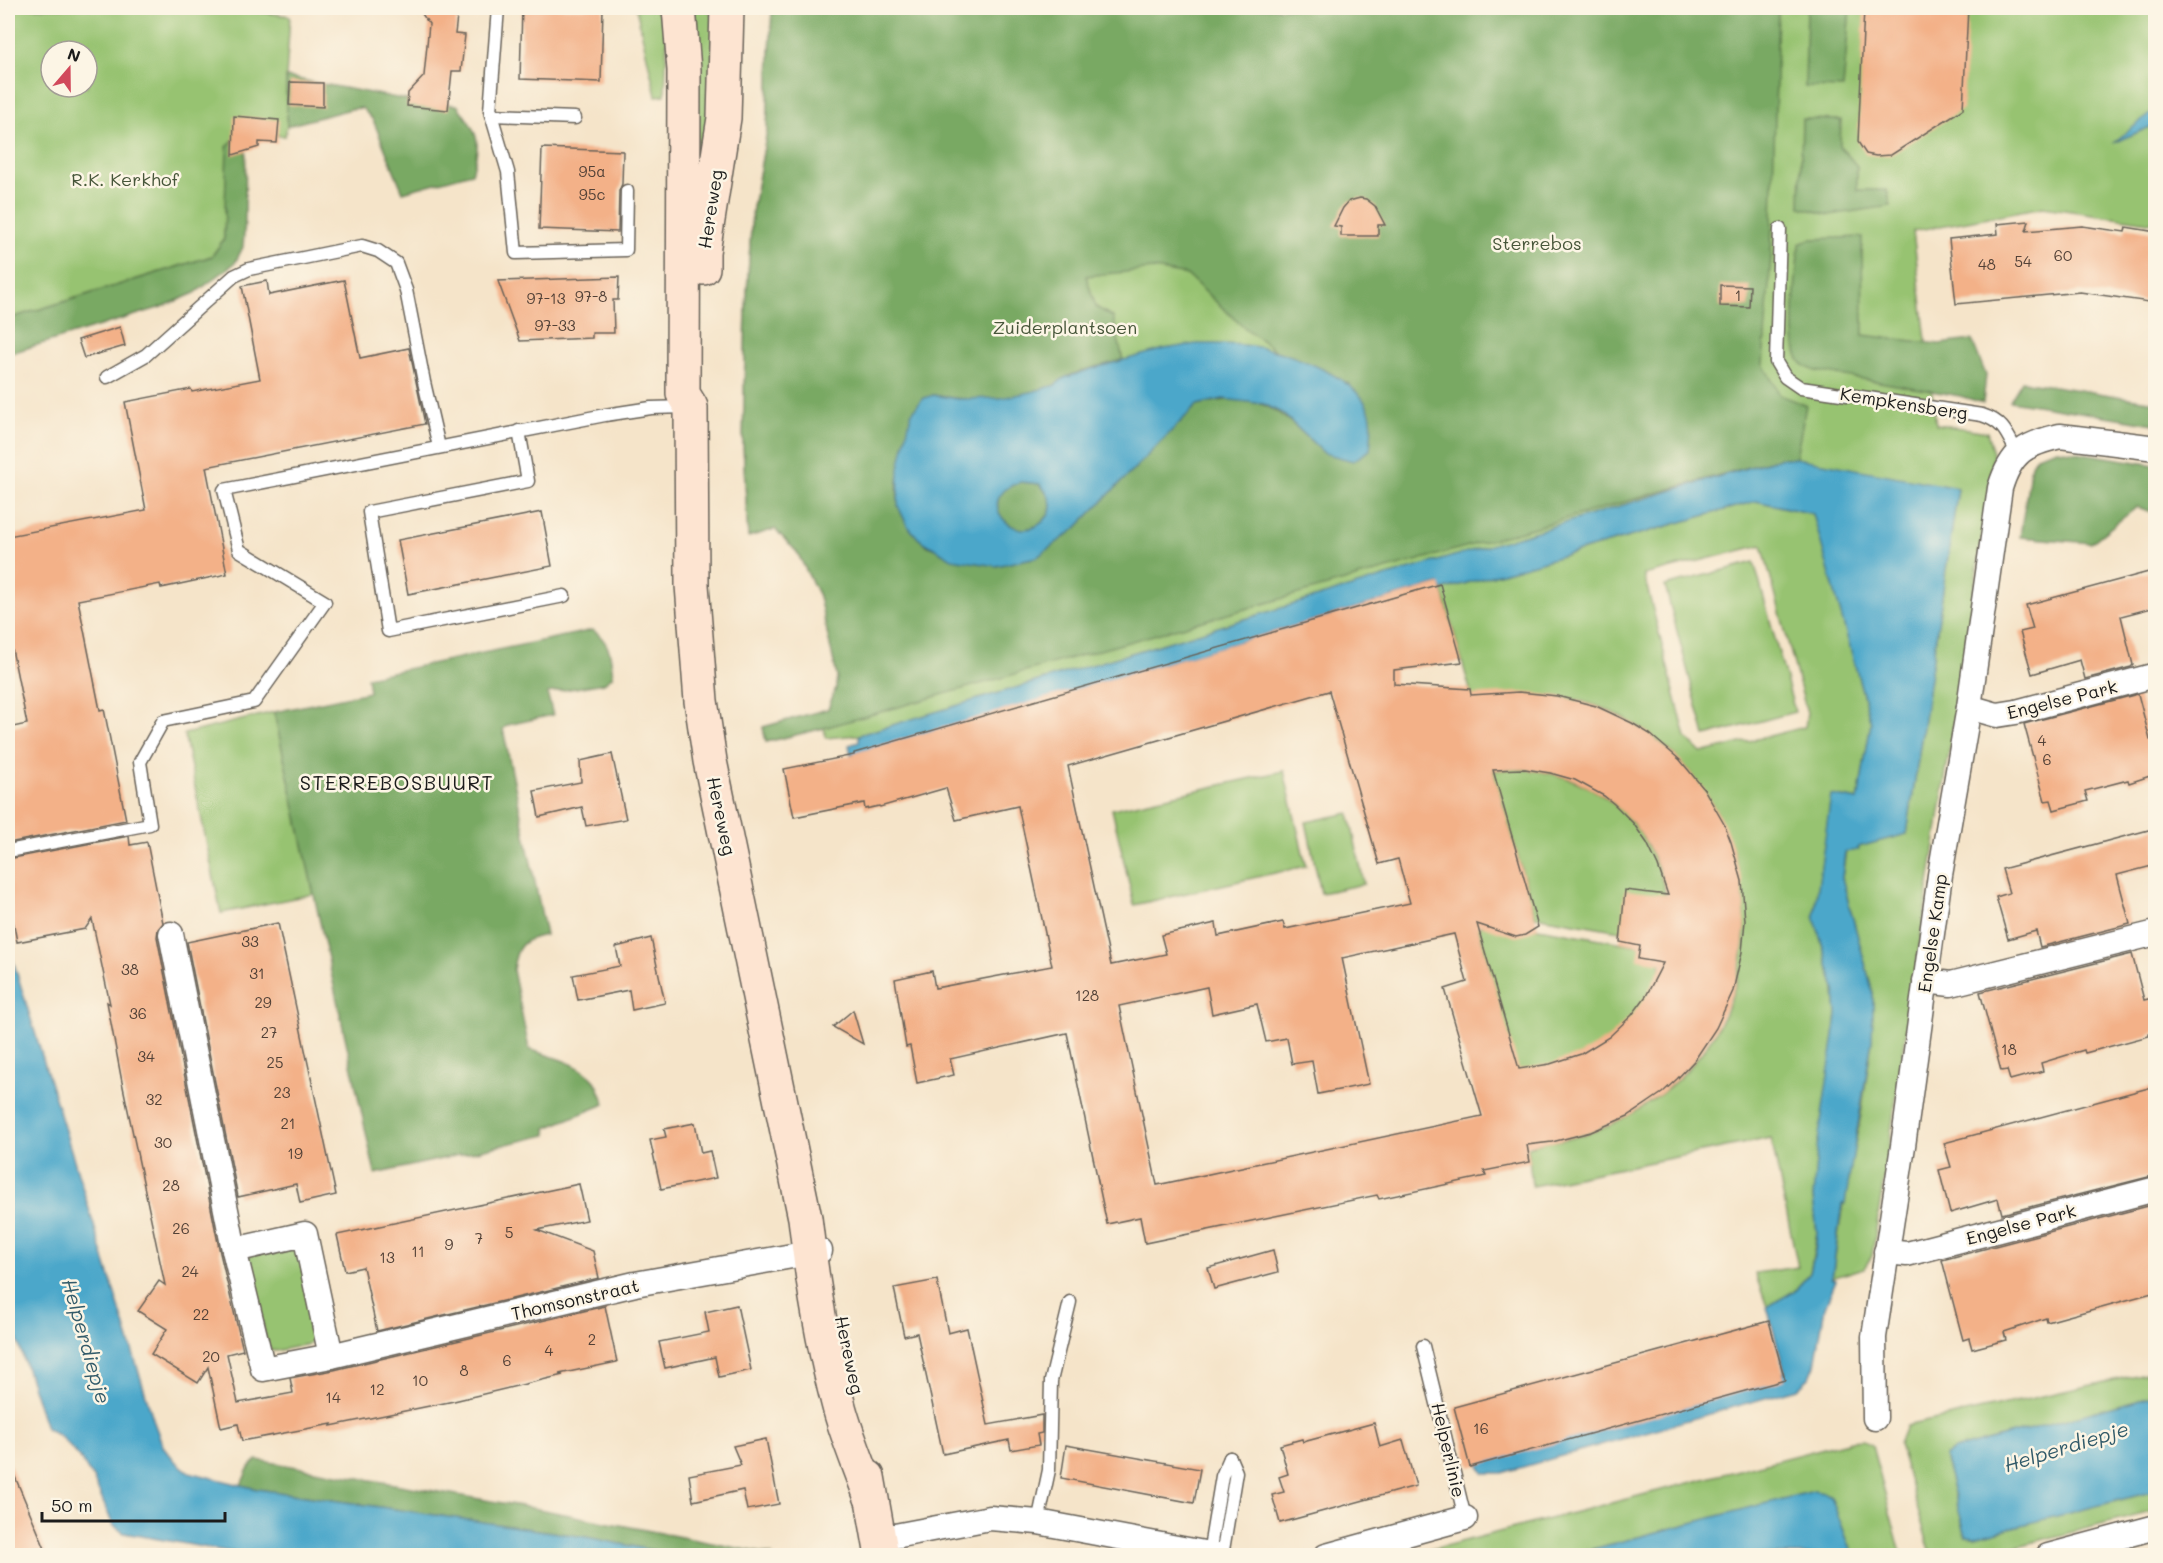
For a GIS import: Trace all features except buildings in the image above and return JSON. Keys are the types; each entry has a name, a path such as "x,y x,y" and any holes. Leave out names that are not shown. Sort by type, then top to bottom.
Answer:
{"main road":[{"name":"Hereweg","path":"679,8 684,70 683,394 692,407 692,585 695,642 703,713 710,760 805,1218 815,1252 814,1291 838,1404 871,1498 880,1547"},
{"name":"Hereweg","path":"692,407 702,393 703,252 724,118 727,8"}],"street":[{"path":"2017,453 2036,442 2060,436 2156,448"},
{"name":"Engelse Kamp","path":"1875,1418 1874,1337 1940,875 1969,707 2000,488 2009,463 2017,453"},
{"name":"Engelse Park","path":"1969,707 1997,715 2156,675"},
{"path":"1925,981 1951,984 2156,933"},
{"name":"Thomsonstraat","path":"171,934 234,1250 263,1370 635,1284 815,1252"},
{"name":"Engelse Park","path":"1886,1252 1906,1254 2156,1189"},
{"path":"234,1250 305,1234 331,1356"},
{"path":"880,1547 990,1518 1038,1522 1217,1555"},
{"name":"Helperlinie","path":"1326,1556 1465,1518"},
{"path":"2048,1556 2156,1527"}],"lane":[{"path":"498,8 491,115 508,172 516,253 626,250 627,191"},
{"path":"491,115 575,118"},
{"name":"Kempkensberg","path":"1780,229 1776,362 1785,377 1801,388 1982,415 1995,419 2003,427 2017,453"},
{"path":"107,377 146,355 234,276 249,269 362,246 378,251 396,263 406,290 439,447"},
{"path":"8,851 150,824 140,762 163,722 254,702 325,602 238,550 224,490 519,431 651,408 692,407"},
{"path":"519,431 528,481 369,512 388,631 564,596"},
{"path":"1038,1522 1049,1470 1051,1381 1070,1302"},
{"name":"Helperlinie","path":"1423,1346 1465,1518"},
{"path":"1230,1458 1236,1473 1217,1555 1222,1476 1230,1458"}],"green space":[{"name":"R.K. Kerkhof","path":"8,8 253,8 253,11 290,16 285,136 246,134 225,211 224,239 212,256 8,319"},
{"path":"636,8 653,8 665,20 667,37 665,95 656,96"},
{"path":"693,8 706,8 713,16 718,32 700,232"},
{"name":"Sterrebos","path":"772,8 2155,8 2155,223 2043,207 1913,231 1936,424 1987,432 1993,453 1872,1256 1864,1268 1832,1278 1872,1040 1873,993 1842,878 1846,851 1858,850 1858,847 1907,834 1958,488 1780,458 859,735 826,738 824,728 766,742 763,727 828,709 836,688 837,676 819,596 797,552 775,529 748,537 743,444 746,309 752,213 767,131"},
{"name":"Sterrebos","path":"772,8 1778,8 1771,256 1763,364 1780,395 1806,405 1796,458 1780,458 824,728 766,742 763,727 828,709 836,688 837,676 819,596 797,552 775,529 748,537 743,444 746,309 752,213 767,131","holes":["1154,269 1187,275 1241,325 1276,351 1349,384 1324,453 1281,415 1268,407 1238,400 1197,405 1075,529 1037,557 996,566 928,546 910,529 901,511 897,492 899,473 905,454 933,395 963,399 994,399 1024,395 1053,386 1079,372 1123,360 1113,317 1096,307 1086,276"]},
{"path":"1807,8 1850,8 1843,88 1805,87"},
{"path":"286,77 418,102 457,105 470,123 476,137 477,152 472,173 403,192 373,120 362,108 287,126"},
{"path":"1802,119 1841,120 1840,146 1857,166 1857,190 1887,190 1891,206 1829,215 1800,207"},
{"path":"246,134 243,247 235,263 195,293 162,307 8,354 8,319 212,256 224,239 227,147 236,137"},
{"path":"1862,237 1863,335 1939,344 1972,340 1986,375 1983,403 1960,396 1816,371 1801,362 1795,348 1794,335 1794,302 1799,244 1811,239"},
{"path":"2022,381 2155,402 2155,424 2010,401"},
{"path":"2057,449 2155,465 2155,513 2137,507 2091,543 2020,537 2031,464 2036,456"},
{"path":"1021,482 1040,484 1051,504 1047,517 1036,526 1024,529 1012,526 1003,519 998,510 998,499 1005,490"},
{"path":"1756,501 1814,514 1871,723 1858,800 1831,795 1820,937 1835,989 1837,1015 1813,1197 1817,1233 1810,1273 1794,1291 1767,1307 1755,1273 1798,1267 1771,1138 1532,1186 1528,1147 1584,1135 1640,1109 1661,1094 1704,1049 1732,996 1744,940 1741,882 1724,827 1694,777 1651,736 1597,706 1582,701 1520,694 1472,697 1442,590","holes":["1762,545 1807,713 1805,727 1701,753 1686,738 1644,575"]},
{"path":"1754,562 1795,712 1705,736 1665,586"},
{"path":"593,630 607,645 611,656 613,676 604,683 547,693 553,715 508,725 503,729 546,935 531,939 518,949 513,970 529,1049 564,1061 588,1074 595,1081 605,1104 546,1128 547,1135 375,1174 274,712 369,692 367,677"},
{"path":"274,712 314,894 221,913 184,734"},
{"path":"1509,769 1539,771 1566,778 1590,788 1612,802 1630,820 1646,842 1658,867 1666,896 1642,935 1535,916 1493,771"},
{"path":"1284,771 1306,866 1134,905 1112,809"},
{"path":"1349,813 1364,884 1321,893 1306,822"},
{"path":"1499,921 1640,946 1661,963 1658,985 1625,1028 1599,1050 1521,1081 1478,927"},
{"path":"295,1247 301,1253 316,1332 309,1344 271,1350 267,1344 248,1259 253,1250"},
{"path":"2155,1371 2155,1395 1954,1450 1944,1456 1966,1536 1975,1537 2155,1491 2155,1511 1983,1555 1938,1555 1930,1551 1899,1444 1906,1426"},
{"path":"1863,1440 1872,1446 1901,1553 1853,1555 1831,1498 1813,1491 1570,1555 1406,1556 1851,1441"},
{"path":"257,1460 549,1511 773,1555 675,1555 586,1537 241,1485 248,1469"}],"water":[{"path":"2155,110 2155,125 2113,143"},
{"path":"1196,344 1245,345 1282,353 1317,366 1348,385 1360,396 1368,408 1372,423 1370,450 1353,461 1324,453 1282,413 1264,404 1223,399 1197,405 1075,529 1037,557 996,566 952,559 919,539 907,525 898,506 899,468 911,414 922,399 933,395 958,399 1001,398 1031,392 1055,385 1064,378 1091,369 1164,349","holes":["1021,482 1040,484 1051,504 1047,517 1036,526 1024,529 1012,526 1003,519 998,510 998,499 1005,490"]},
{"path":"1780,458 1796,458 1958,488 1907,834 1858,847 1859,850 1845,852 1842,878 1873,993 1872,1040 1845,1204 1842,1204 1832,1278 1836,1280 1825,1307 1815,1365 1810,1377 1797,1389 1502,1473 1484,1473 1474,1457 1785,1372 1767,1307 1794,1291 1810,1273 1817,1233 1813,1197 1817,1148 1837,1015 1835,989 1814,916 1831,795 1858,800 1871,723 1813,514 1756,501 1442,590 1439,584 851,755 849,745 859,742 859,735"},
{"name":"Helperdiepje","path":"8,944 155,1425 163,1446 175,1461 189,1472 257,1489 586,1537 675,1555 254,1556 124,1533 113,1525 93,1478 80,1458 61,1437 46,1428 8,1311"},
{"name":"Helperdiepje","path":"2155,1395 2155,1491 1975,1537 1966,1536 1944,1456 1954,1450"},
{"path":"1813,1491 1831,1497 1853,1555 1570,1555"}],"district":[{"name":"STERREBOSBUURT","path":"397,782"}],"park label":[{"name":"Zuiderplantsoen","path":"1065,327"}]}
